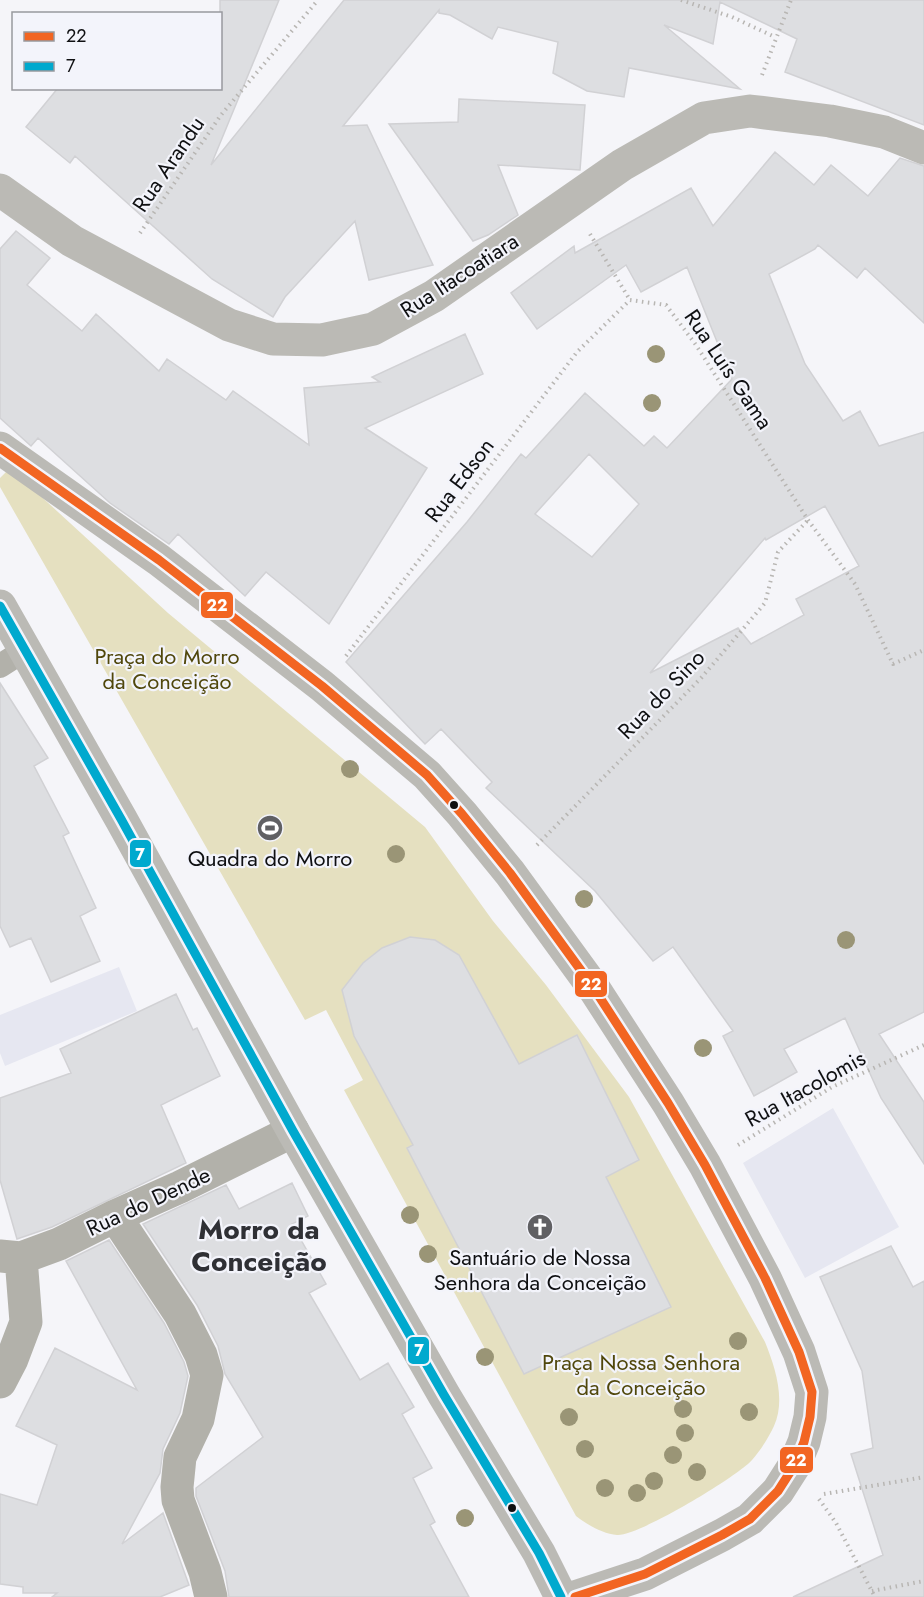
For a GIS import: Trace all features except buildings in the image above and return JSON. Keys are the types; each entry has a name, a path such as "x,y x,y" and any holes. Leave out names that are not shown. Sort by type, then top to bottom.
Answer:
{"street":[{"name":"Rua Itacoatiara","path":"0,190 72,241 230,325 273,339 322,340 373,329 434,296 622,165 704,118 750,111 830,121 884,132 924,148"},
{"path":"0,448 159,560 322,686 427,775 510,873 593,987 705,1165 765,1278 799,1352 812,1392 810,1417 804,1442 794,1466 778,1491 750,1519 645,1574 575,1597"},
{"path":"0,606 13,658 127,830 293,1131 444,1395 538,1553 561,1597"},
{"name":"Rua do Dende","path":"11,1257 59,1244 293,1131"},
{"path":"115,1216 180,1314 201,1355 207,1375 198,1419 180,1457 177,1487 178,1500 205,1572 211,1597"},
{"path":"0,1382 12,1359 26,1322 11,1257"}],"path":[{"name":"Rua Arandu","path":"119,266 222,115 318,0"},
{"path":"681,0 732,17 775,37"},
{"path":"750,111 775,37 791,0"},
{"path":"570,200 630,300"},
{"name":"Rua Luís Gama","path":"630,300 666,305 696,345 808,520 855,584 893,664 924,650"},
{"name":"Rua Edson","path":"322,686 577,352 630,300"},
{"name":"Rua do Sino","path":"510,873 702,677 765,603 778,552 808,520"},
{"name":"Rua Itacolomis","path":"705,1165 832,1087 924,1045"},
{"path":"875,1597 836,1523 816,1495 924,1477"},
{"path":"872,1591 924,1581"}],"shaded area":[{"path":"119,967 137,1011 5,1066 0,1053 0,1015"},
{"path":"833,1108 899,1227 805,1278 743,1163"}],"green space":[{"name":"Praça Nossa Senhora da Conceição","path":"6,472 21,478 168,613 425,827 493,921 546,985 629,1097 765,1342 772,1362 778,1383 777,1416 764,1444 743,1468 665,1517 628,1533 617,1535 606,1533 576,1516 344,1090 363,1080 326,1010 305,1020 0,487 0,478"}],"transit line":[{"name":"22","path":"0,448 159,560 322,686 427,775 510,873 593,987 705,1165 765,1278 799,1352 812,1392 810,1417 804,1442 794,1466 778,1491 750,1519 645,1574 575,1597"},
{"name":"7","path":"0,606 121,819 293,1131 444,1395 539,1553 561,1597"}],"place":[{"name":"Quadra do Morro","path":"270,828"},
{"name":"Santuário de Nossa Senhora da Conceição","path":"540,1227"}],"district":[{"name":"Morro da Conceição","path":"259,1245"}],"park label":[{"name":"Praça do Morro da Conceição","path":"167,668"}]}
